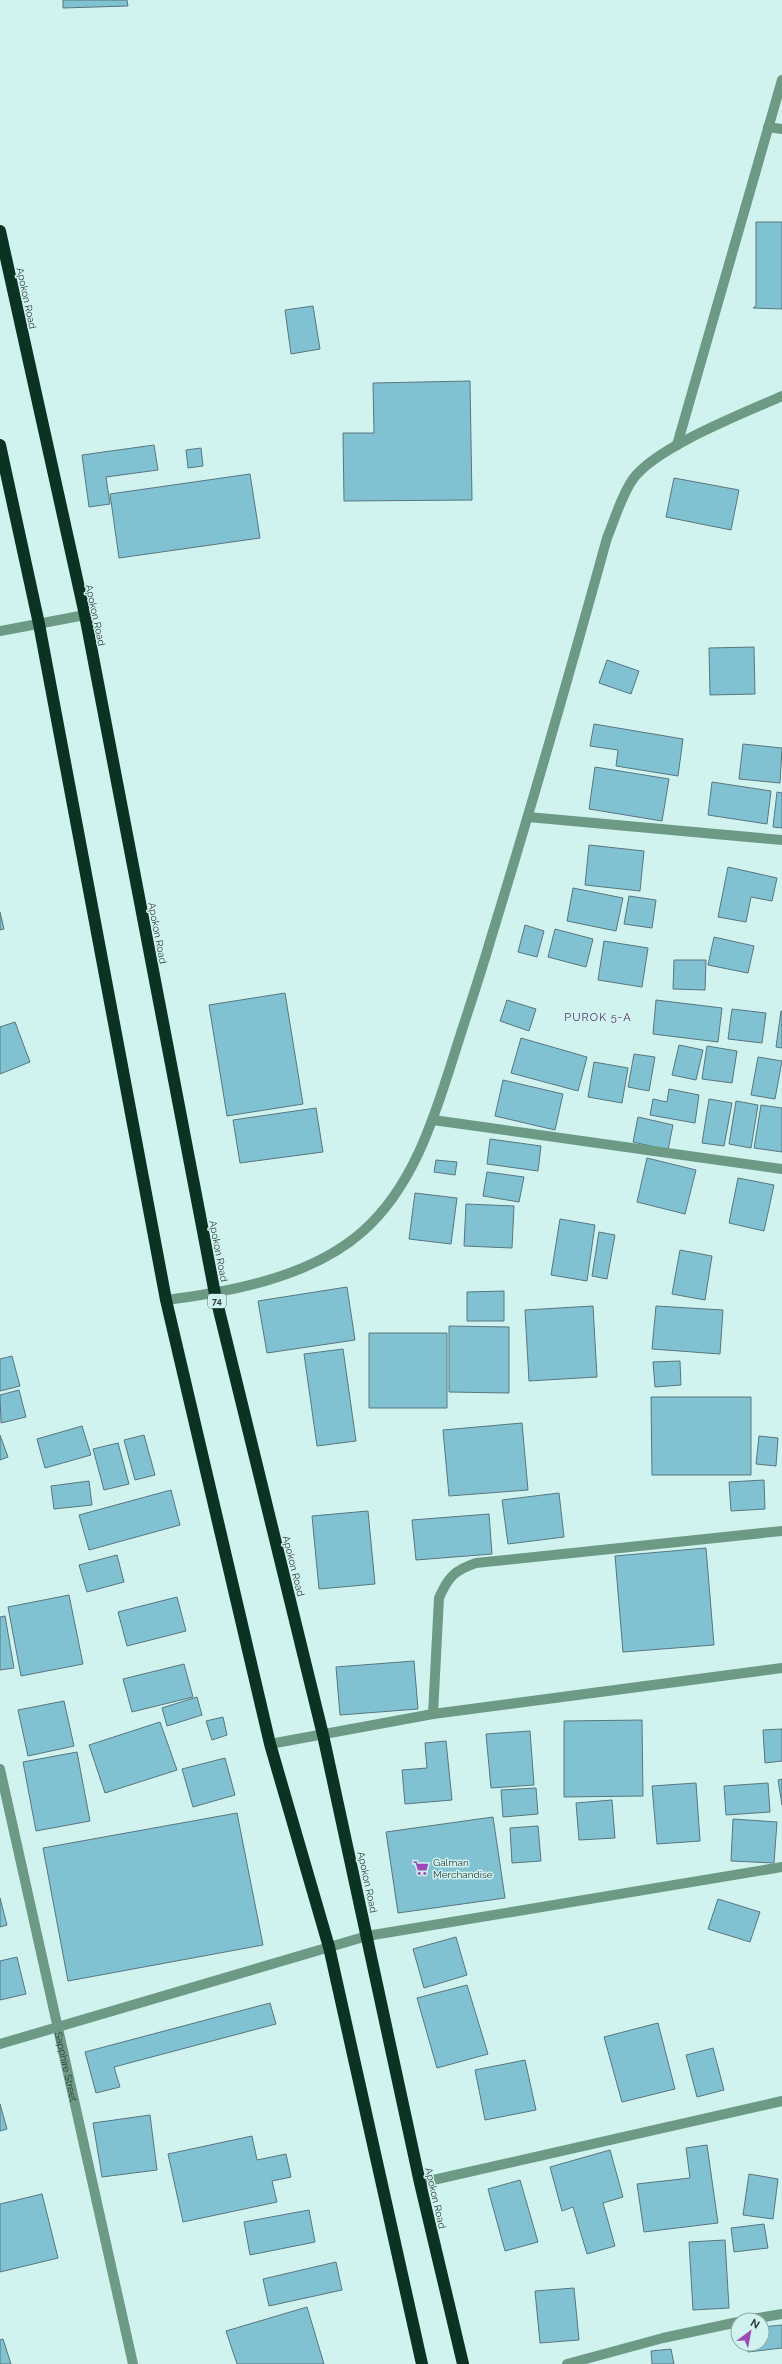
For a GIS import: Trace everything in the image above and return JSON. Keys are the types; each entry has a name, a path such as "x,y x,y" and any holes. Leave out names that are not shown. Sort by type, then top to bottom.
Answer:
{"highway":[{"name":"Apokon Road","path":"0,231 85,615 215,1294 323,1735 420,2184 463,2364"},
{"path":"0,445 39,624 166,1300 270,1744 329,1947 422,2364"}],"street":[{"path":"677,445 782,80"},
{"path":"768,127 782,129"},
{"path":"166,1300 215,1294 295,1270 327,1258 362,1232 386,1206 410,1168 433,1120 528,817 607,538 620,504 634,478 677,445 782,396"},
{"path":"0,631 85,615"},
{"path":"528,817 782,840"},
{"path":"433,1120 782,1169"},
{"path":"433,1714 439,1598 446,1582 459,1569 476,1563 782,1532"},
{"path":"270,1744 433,1714 782,1668"},
{"name":"Sapphire Street","path":"0,1769 133,2364"},
{"path":"0,2044 367,1936 782,1867"},
{"path":"420,2184 782,2101"},
{"path":"770,2316 782,2314"},
{"path":"567,2364 664,2338 730,2324"}],"building":[{"path":"63,0 127,0 128,6 63,8"},
{"path":"756,222 782,222 782,309 753,308 756,306"},
{"path":"313,306 320,349 291,354 285,310"},
{"path":"470,381 472,500 344,501 343,433 374,433 373,383"},
{"path":"154,445 158,470 106,477 110,504 89,507 82,455"},
{"path":"201,448 203,466 188,468 186,450"},
{"path":"250,474 260,538 119,558 110,494"},
{"path":"674,478 739,490 731,530 666,517"},
{"path":"754,647 755,694 710,695 709,648"},
{"path":"607,660 639,671 631,694 599,683"},
{"path":"594,724 683,739 678,776 616,766 618,750 590,746"},
{"path":"743,744 782,748 780,783 739,779"},
{"path":"595,767 669,779 662,821 589,809"},
{"path":"712,782 771,791 767,824 708,815"},
{"path":"777,792 782,793 782,828 773,827"},
{"path":"589,845 644,851 640,891 585,885"},
{"path":"728,867 777,878 772,901 751,897 746,922 718,917"},
{"path":"573,888 623,898 616,931 567,921"},
{"path":"629,896 656,900 652,928 624,924"},
{"path":"0,912 4,929 0,930"},
{"path":"525,925 544,931 537,957 518,952"},
{"path":"555,929 593,939 586,967 548,957"},
{"path":"714,937 754,946 748,973 708,965"},
{"path":"604,941 648,948 642,987 598,980"},
{"path":"674,960 706,960 705,990 673,989"},
{"path":"285,993 303,1104 227,1116 209,1005"},
{"path":"507,1000 536,1009 529,1031 500,1021"},
{"path":"656,1000 722,1008 718,1042 653,1034"},
{"path":"732,1009 766,1013 762,1043 728,1039"},
{"path":"782,1011 782,1048 776,1047"},
{"path":"15,1022 30,1062 0,1074 0,1027"},
{"path":"521,1038 587,1057 578,1091 511,1073"},
{"path":"679,1045 703,1050 696,1080 672,1075"},
{"path":"707,1046 737,1051 732,1083 702,1079"},
{"path":"634,1054 655,1057 649,1091 628,1087"},
{"path":"758,1057 782,1061 775,1099 751,1095"},
{"path":"594,1062 628,1068 622,1103 588,1097"},
{"path":"503,1080 563,1094 555,1130 495,1116"},
{"path":"669,1089 699,1095 695,1123 650,1115 653,1099 667,1102"},
{"path":"709,1099 732,1103 724,1146 702,1143"},
{"path":"736,1101 758,1105 751,1148 729,1144"},
{"path":"761,1105 782,1108 782,1152 754,1148"},
{"path":"316,1108 323,1152 240,1163 233,1120"},
{"path":"638,1117 673,1125 668,1150 633,1142"},
{"path":"490,1139 541,1146 538,1171 487,1164"},
{"path":"647,1158 696,1170 685,1214 637,1202"},
{"path":"436,1160 457,1162 455,1175 434,1172"},
{"path":"487,1172 524,1177 519,1202 483,1196"},
{"path":"738,1178 774,1185 764,1231 729,1223"},
{"path":"415,1193 457,1198 451,1244 409,1239"},
{"path":"466,1204 514,1206 512,1248 464,1246"},
{"path":"560,1219 595,1225 587,1281 551,1275"},
{"path":"599,1232 615,1235 607,1279 592,1276"},
{"path":"680,1250 712,1256 705,1300 672,1294"},
{"path":"347,1287 355,1340 267,1353 258,1301"},
{"path":"504,1291 504,1321 467,1321 467,1292"},
{"path":"593,1306 597,1377 529,1381 525,1310"},
{"path":"656,1306 723,1310 720,1354 652,1349"},
{"path":"449,1326 509,1327 509,1393 449,1392"},
{"path":"369,1333 447,1333 447,1408 369,1408"},
{"path":"343,1349 356,1441 317,1446 304,1354"},
{"path":"12,1356 20,1386 0,1391 0,1359"},
{"path":"680,1361 681,1385 655,1387 653,1362"},
{"path":"19,1390 26,1417 1,1423 0,1395"},
{"path":"651,1397 751,1397 751,1475 652,1475"},
{"path":"522,1423 528,1490 449,1496 443,1430"},
{"path":"82,1426 91,1455 45,1468 37,1439"},
{"path":"0,1435 8,1457 0,1460"},
{"path":"144,1435 155,1475 135,1480 124,1440"},
{"path":"759,1436 778,1438 776,1466 756,1464"},
{"path":"118,1443 129,1484 104,1490 93,1449"},
{"path":"764,1480 765,1509 731,1511 729,1482"},
{"path":"89,1481 92,1505 54,1509 51,1486"},
{"path":"171,1490 180,1525 89,1550 79,1515"},
{"path":"559,1493 564,1537 508,1544 502,1500"},
{"path":"368,1511 375,1584 319,1589 312,1516"},
{"path":"489,1514 492,1554 416,1560 412,1520"},
{"path":"706,1548 714,1645 623,1652 615,1556"},
{"path":"117,1555 124,1582 87,1592 79,1565"},
{"path":"69,1595 83,1664 21,1676 8,1607"},
{"path":"177,1597 186,1631 127,1646 118,1612"},
{"path":"5,1616 14,1668 0,1670 0,1617"},
{"path":"414,1661 418,1709 340,1715 336,1667"},
{"path":"184,1664 193,1697 132,1712 123,1679"},
{"path":"197,1697 202,1715 167,1726 162,1708"},
{"path":"64,1701 74,1746 28,1756 18,1710"},
{"path":"223,1717 227,1735 212,1740 206,1721"},
{"path":"642,1720 643,1796 564,1797 564,1721"},
{"path":"160,1722 177,1770 105,1793 89,1745"},
{"path":"782,1729 782,1761 765,1763 763,1730"},
{"path":"530,1731 534,1785 491,1788 486,1734"},
{"path":"446,1741 452,1800 405,1804 402,1770 427,1768 425,1743"},
{"path":"77,1752 90,1821 36,1831 23,1762"},
{"path":"225,1758 235,1795 193,1807 182,1769"},
{"path":"782,1779 782,1805 778,1780"},
{"path":"696,1783 700,1841 657,1844 652,1786"},
{"path":"768,1783 770,1812 726,1815 724,1786"},
{"path":"536,1788 538,1814 503,1817 501,1790"},
{"path":"612,1800 615,1838 579,1840 576,1803"},
{"path":"237,1813 263,1945 68,1981 43,1848"},
{"path":"493,1817 505,1898 398,1913 386,1832"},
{"path":"733,1819 777,1822 774,1863 731,1861"},
{"path":"538,1826 541,1861 512,1863 510,1828"},
{"path":"0,1898 7,1925 0,1927"},
{"path":"718,1899 760,1912 750,1942 708,1929"},
{"path":"456,1937 467,1975 424,1988 413,1949"},
{"path":"17,1957 26,1994 0,2000 0,1961"},
{"path":"467,1985 488,2054 437,2068 417,1998"},
{"path":"270,2003 276,2024 114,2067 120,2087 96,2093 85,2052"},
{"path":"658,2023 675,2089 622,2102 604,2037"},
{"path":"713,2048 724,2090 697,2097 686,2055"},
{"path":"525,2060 536,2110 485,2120 475,2070"},
{"path":"0,2104 7,2129 0,2131"},
{"path":"150,2115 157,2170 102,2177 93,2123"},
{"path":"252,2136 257,2160 286,2154 291,2177 272,2181 277,2202 183,2222 168,2154"},
{"path":"707,2145 718,2223 644,2232 637,2184 690,2178 686,2148"},
{"path":"610,2150 623,2197 603,2203 615,2246 587,2254 573,2207 562,2211 550,2167"},
{"path":"749,2174 778,2179 773,2219 743,2215"},
{"path":"520,2180 538,2242 505,2251 488,2189"},
{"path":"42,2194 58,2258 0,2272 0,2204"},
{"path":"309,2210 315,2242 250,2255 244,2222"},
{"path":"764,2224 768,2248 734,2252 731,2228"},
{"path":"725,2240 729,2308 693,2310 689,2242"},
{"path":"336,2262 342,2290 269,2306 263,2279"},
{"path":"574,2288 579,2340 540,2343 535,2291"},
{"path":"307,2307 324,2364 237,2364 226,2331"},
{"path":"782,2325 782,2348 770,2349 770,2326"},
{"path":"3,2339 11,2364 0,2364 0,2340"},
{"path":"671,2349 674,2364 652,2364 651,2351"}],"place":[{"name":"Galman Merchandise","path":"421,1868"}],"district":[{"name":"PUROK 5-A","path":"598,1017"}]}
